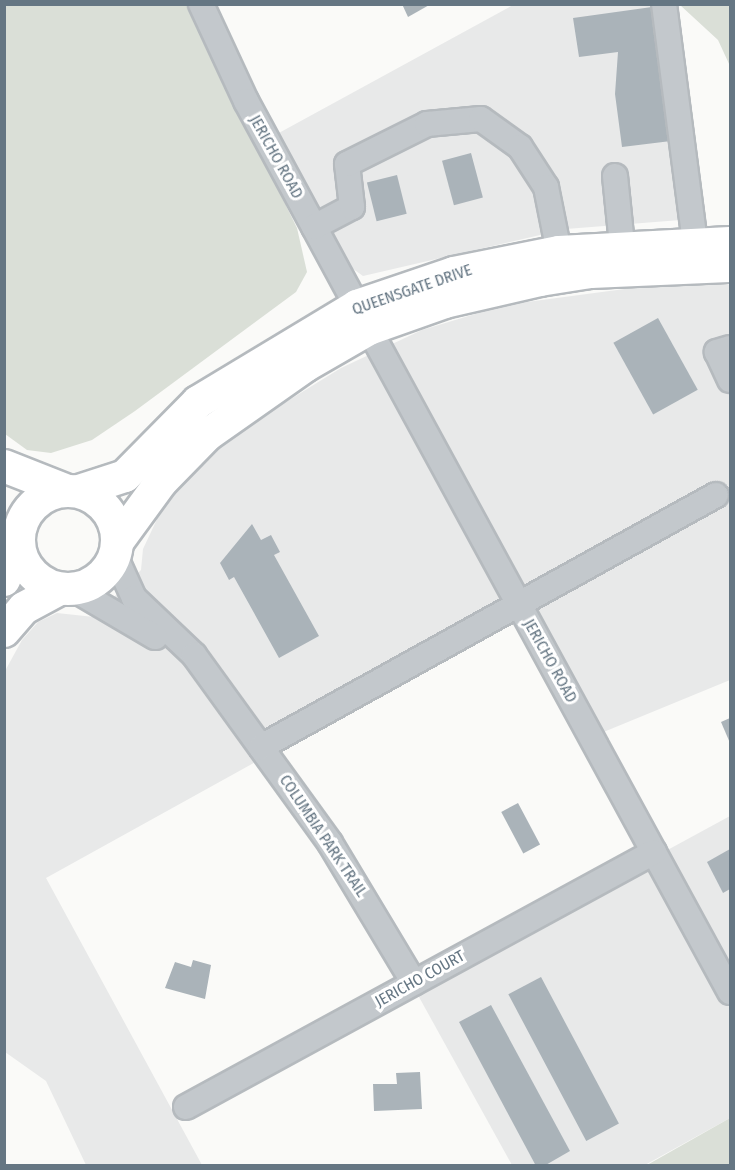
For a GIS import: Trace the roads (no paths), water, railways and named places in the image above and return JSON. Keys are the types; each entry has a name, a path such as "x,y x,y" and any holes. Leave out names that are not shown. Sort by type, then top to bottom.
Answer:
{"main road":[{"name":"QUEENSGATE DRIVE","path":"72,491 125,476 198,402 454,273 559,252 622,245 730,243"},
{"name":"QUEENSGATE DRIVE","path":"363,318 445,303 540,280 590,272 730,266"},
{"path":"4,631 29,605 100,578 117,548 190,449 305,366 363,318"},
{"path":"4,466 102,504 117,548"},
{"path":"4,580 29,509 72,491"},
{"path":"4,503 32,574 67,589"}],"street":[{"name":"JERICHO ROAD","path":"201,4 363,318 730,992"},
{"path":"664,4 695,243"},
{"path":"314,226 352,207 347,164 427,124 481,119 520,147 546,187 559,252"},
{"path":"615,176 622,245"},
{"path":"730,348 717,352 730,380"},
{"path":"261,747 716,495"},
{"name":"COLUMBIA PARK TRAIL","path":"117,548 134,597 194,655 221,697 261,747 330,843 414,983"},
{"name":"COLUMBIA PARK TRAIL","path":"67,589 134,621 221,697"},
{"name":"JERICHO COURT","path":"186,1107 654,852"}]}
